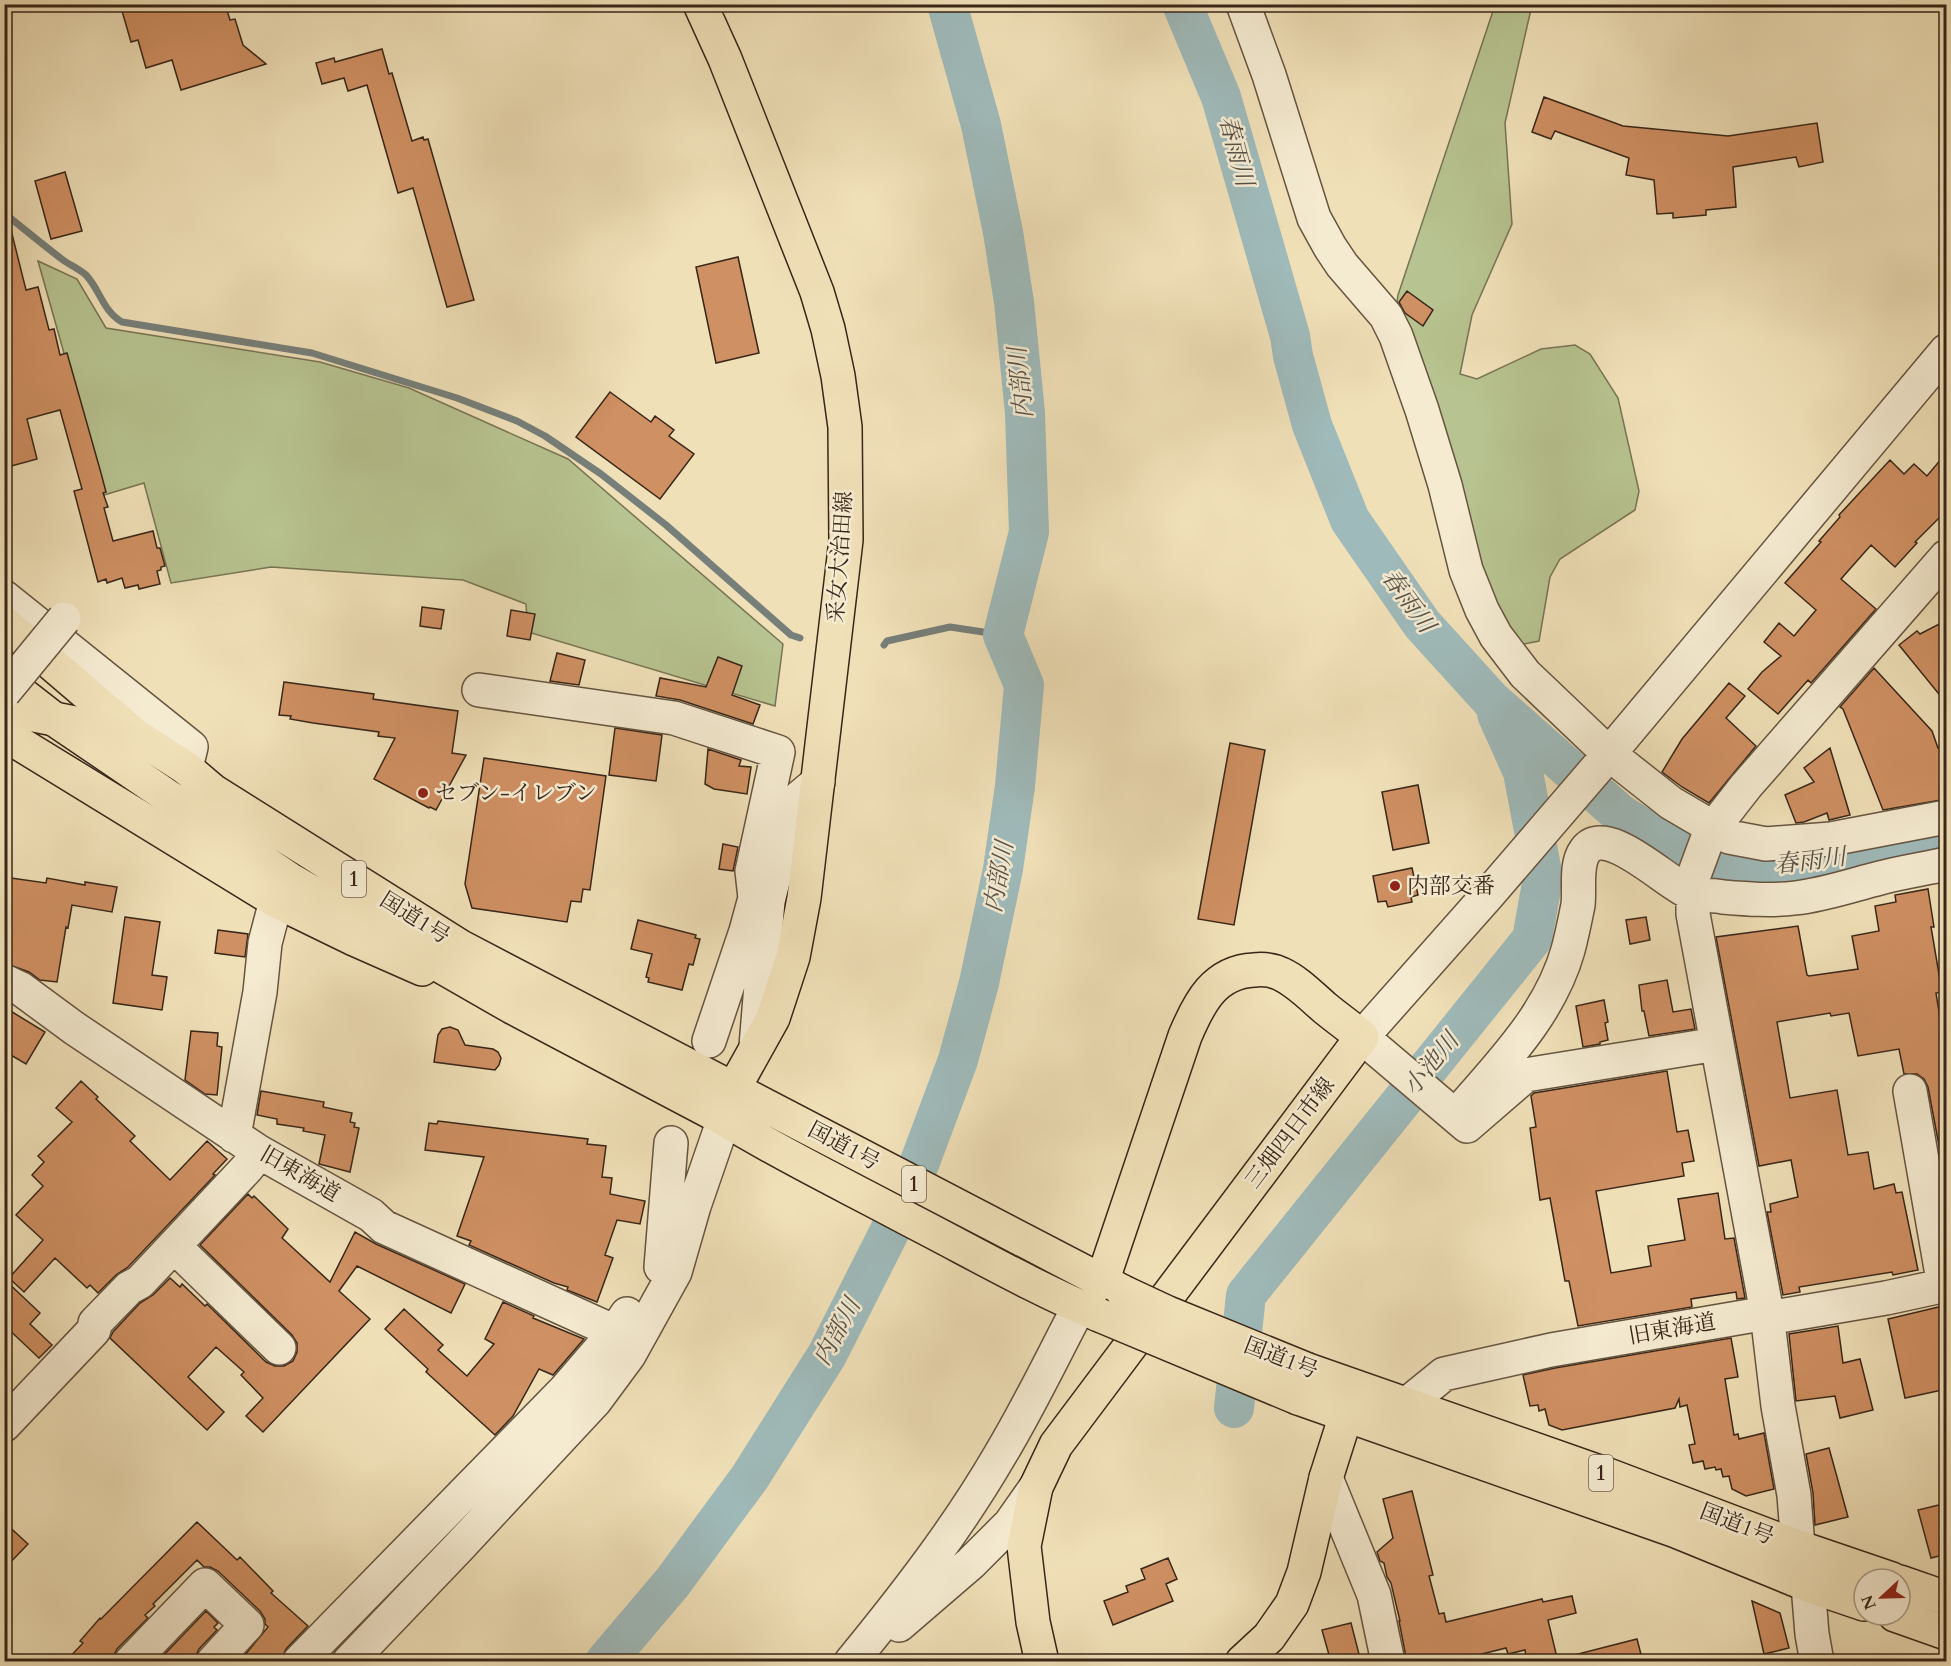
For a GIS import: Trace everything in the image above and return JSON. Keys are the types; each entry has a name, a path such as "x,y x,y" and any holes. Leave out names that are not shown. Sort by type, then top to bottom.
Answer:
{"main road":[{"name":"采女大治田線","path":"700,4 729,70 817,292 838,376 845,427 846,540 804,898 794,957 773,1018 756,1046 729,1103"},
{"name":"国道1号","path":"4,623 135,735 186,768 213,790 461,947 729,1103 755,1138 1050,1293 1089,1311 1303,1384 1407,1404 1856,1567"},
{"name":"国道1号","path":"4,680 54,719 289,879 512,1007 729,1103 764,1105 1064,1263 1168,1313 1303,1384 1346,1415 1676,1532 1808,1585 1852,1600"},
{"path":"4,709 135,735"},
{"path":"4,734 276,901 354,939 512,1007"},
{"path":"1112,1287 1185,1036 1198,1006 1213,987 1226,977 1242,970 1262,969 1279,972 1299,984 1326,1009 1374,1046"},
{"name":"三畑四日市線","path":"1042,1662 1033,1622 1024,1546 1036,1486 1056,1445 1374,1046"},
{"path":"1242,1662 1269,1637 1292,1604 1304,1572 1326,1478 1346,1415"},
{"path":"1912,1586 1947,1598"},
{"path":"1912,1621 1947,1633"}],"street":[{"path":"1243,4 1269,75 1314,218 1342,265 1386,316 1396,336 1445,485 1466,570 1482,610 1496,636 1525,674 1604,761 1671,803 1710,833 1766,844 1831,839 1947,817"},
{"path":"1717,1044 1526,1075 1467,1126 1374,1046 1488,895 1604,761 1947,351"},
{"path":"1817,1662 1808,1585 1797,1547 1794,1495 1778,1406 1767,1312 1693,914 1692,885 1710,833 1746,786 1947,557"},
{"path":"4,597 191,747 186,768"},
{"path":"4,692 64,619"},
{"path":"479,690 674,718 778,752 752,871 762,900 756,1046"},
{"path":"709,1041 746,931 776,869 801,797 818,782"},
{"path":"1454,1115 1527,1031 1551,994 1570,941 1578,904 1582,859 1591,845 1602,843 1614,845 1692,885 1748,900 1815,895 1881,877 1947,864"},
{"path":"4,1425 94,1330 95,1323 129,1288 140,1282 247,1168 247,1144 265,943 276,901"},
{"name":"旧東海道","path":"4,981 21,989 74,1028 247,1144 371,1215 384,1227 615,1332"},
{"path":"1910,1091 1945,1286"},
{"path":"349,1662 595,1401 629,1355 694,1206 729,1103"},
{"path":"299,1662 565,1390 668,1269 671,1143"},
{"path":"174,1246 279,1348"},
{"name":"旧東海道","path":"1407,1404 1444,1374 1551,1350 1767,1312 1779,1316 1945,1286"},
{"path":"852,1662 970,1505 1089,1311"},
{"path":"1326,1478 1374,1595 1388,1662"},
{"path":"852,1662 905,1621 971,1563 1010,1524 1036,1486"},
{"path":"131,1662 205,1585 247,1625 213,1662"}],"green space":[{"path":"1495,5 1532,5 1505,123 1512,224 1472,315 1460,374 1477,379 1541,349 1575,345 1590,354 1618,398 1639,491 1635,510 1560,559 1550,577 1539,641 1514,646 1424,432 1392,334 1398,295"},
{"path":"38,261 77,279 106,328 320,362 409,388 568,459 783,644 775,706 528,632 526,604 463,580 271,567 171,583 144,483 104,495"}],"building":[{"path":"120,4 225,4 230,20 235,19 243,45 266,64 181,90 172,60 146,68 138,40 131,42"},
{"path":"382,49 389,74 392,73 412,141 423,137 424,140 428,139 474,300 447,307 413,188 398,193 367,85 348,91 344,78 322,84 316,63 334,58 335,62"},
{"path":"1544,97 1623,126 1728,136 1817,123 1823,162 1799,167 1796,157 1733,167 1736,207 1706,210 1706,215 1673,218 1673,213 1657,214 1654,180 1626,175 1629,158 1555,131 1551,139 1532,132"},
{"path":"65,172 82,231 51,239 35,181"},
{"path":"11,230 26,290 38,287 49,330 54,329 60,355 67,353 106,492 103,493 108,507 104,508 113,541 153,531 165,566 157,571 160,584 139,589 138,585 125,588 122,578 107,583 106,579 98,582 74,491 82,489 60,410 27,419 37,459 4,468 4,231"},
{"path":"738,257 759,353 716,363 696,267"},
{"path":"1407,291 1433,310 1423,326 1405,313 1399,302"},
{"path":"610,392 651,422 655,416 674,430 669,436 694,454 660,499 576,437"},
{"path":"1947,452 1947,510 1915,542 1917,543 1895,567 1871,545 1841,579 1876,609 1811,683 1808,680 1778,714 1748,689 1762,672 1781,656 1764,642 1779,623 1794,636 1816,610 1785,583 1821,542 1819,541 1840,517 1839,515 1890,460 1904,474 1914,464 1927,476"},
{"path":"422,607 444,610 441,629 420,626"},
{"path":"511,610 535,614 530,640 507,636"},
{"path":"1947,620 1947,704 1899,645 1917,631 1920,634"},
{"path":"557,653 585,660 579,685 550,681"},
{"path":"718,657 742,666 732,695 760,705 753,724 680,700 656,696 660,678 706,687"},
{"path":"1874,668 1932,731 1938,748 1947,745 1947,799 1883,810 1843,709 1840,707"},
{"path":"284,682 374,694 373,699 458,711 452,753 466,755 436,810 374,779 395,738 378,736 379,732 313,723 279,715"},
{"path":"1729,683 1745,696 1726,718 1756,746 1709,803 1662,772 1682,739"},
{"path":"615,728 662,735 656,781 609,775"},
{"path":"1230,743 1265,750 1234,925 1198,919"},
{"path":"1830,748 1850,815 1829,820 1827,813 1796,823 1785,795 1814,782 1804,768"},
{"path":"708,749 741,760 739,766 751,767 747,794 714,789 705,784"},
{"path":"484,758 606,776 590,890 583,889 581,902 571,901 567,922 472,908 465,884"},
{"path":"1418,785 1429,843 1393,850 1382,792"},
{"path":"723,844 738,847 733,871 719,869"},
{"name":"内部交番","path":"1412,868 1418,895 1411,897 1412,902 1388,907 1386,901 1378,902 1373,876"},
{"path":"4,877 46,883 47,878 85,885 85,882 117,887 112,912 72,905 57,982 40,980 29,972 4,963"},
{"path":"1928,889 1934,927 1931,927 1942,992 1936,993 1947,1061 1947,1151 1940,1151 1928,1087 1924,1079 1917,1074 1904,1074 1899,1049 1858,1056 1849,1013 1831,1016 1830,1013 1777,1022 1790,1098 1837,1090 1848,1155 1868,1152 1874,1189 1894,1184 1896,1193 1902,1192 1918,1270 1799,1287 1800,1292 1783,1295 1767,1212 1771,1212 1770,1204 1798,1197 1791,1160 1759,1166 1716,937 1798,926 1807,975 1858,969 1852,936 1879,931 1875,906 1896,902 1895,895"},
{"path":"125,917 160,922 152,975 167,977 162,1010 113,1003"},
{"path":"1646,917 1650,940 1630,944 1626,920"},
{"path":"638,920 696,935 695,938 700,939 693,965 689,964 682,990 648,982 649,978 646,977 652,954 631,949"},
{"path":"218,930 248,934 245,957 215,953"},
{"path":"1667,980 1673,1012 1691,1009 1695,1029 1649,1036 1644,1011 1642,1011 1639,985"},
{"path":"1604,1000 1608,1040 1583,1047 1576,1006"},
{"path":"4,1007 45,1032 26,1064 4,1051"},
{"path":"450,1027 458,1030 465,1045 493,1049 498,1052 501,1058 495,1070 434,1062 438,1035 442,1029"},
{"path":"191,1031 218,1033 217,1046 222,1047 217,1095 205,1094 185,1080"},
{"path":"1667,1071 1677,1132 1688,1130 1694,1161 1682,1163 1684,1176 1596,1191 1611,1273 1651,1266 1648,1246 1685,1240 1678,1199 1718,1193 1725,1239 1734,1238 1745,1298 1737,1299 1736,1292 1691,1299 1692,1307 1578,1326 1569,1281 1565,1281 1550,1198 1540,1200 1530,1128 1536,1127 1531,1096 1534,1093"},
{"path":"81,1081 98,1097 96,1099 135,1136 130,1141 170,1180 207,1141 227,1159 213,1174 215,1175 128,1267 116,1275 98,1293 90,1285 87,1288 55,1258 24,1292 9,1278 43,1240 16,1215 43,1186 32,1175 44,1162 38,1156 72,1122 56,1108"},
{"path":"261,1091 324,1102 323,1107 352,1113 350,1122 355,1123 354,1127 359,1128 350,1172 319,1164 325,1135 303,1131 304,1128 277,1124 277,1119 257,1115"},
{"path":"438,1121 588,1139 587,1144 606,1146 602,1177 612,1178 610,1194 645,1201 640,1224 617,1220 605,1255 613,1258 597,1302 567,1290 568,1287 469,1245 471,1241 457,1236 484,1157 425,1150 429,1123 437,1124"},
{"path":"248,1194 252,1198 254,1196 288,1229 282,1238 330,1282 355,1232 376,1244 465,1284 451,1313 357,1266 339,1291 370,1319 263,1432 246,1416 263,1398 241,1375 244,1372 216,1347 188,1377 224,1412 207,1430 110,1338 140,1303 153,1295 170,1278 180,1287 182,1284 205,1306 207,1304 266,1362 275,1366 284,1366 293,1361 297,1352 297,1343 292,1335 200,1245"},
{"path":"4,1279 40,1313 30,1324 52,1345 39,1358 4,1325"},
{"path":"503,1302 534,1316 533,1318 584,1339 553,1375 539,1369 513,1416 495,1435 426,1372 428,1369 385,1329 404,1309 443,1345 438,1350 467,1376 494,1344 485,1339"},
{"path":"1947,1305 1947,1389 1905,1398 1888,1319"},
{"path":"1838,1326 1843,1363 1860,1359 1873,1410 1840,1418 1835,1396 1796,1401 1789,1334"},
{"path":"1731,1338 1738,1377 1725,1379 1734,1435 1738,1434 1739,1439 1764,1433 1774,1489 1746,1496 1732,1489 1729,1476 1723,1477 1721,1469 1716,1470 1715,1467 1705,1469 1703,1461 1693,1463 1689,1445 1695,1444 1687,1405 1680,1407 1679,1399 1675,1408 1562,1430 1549,1425 1545,1409 1539,1411 1538,1405 1530,1406 1523,1375"},
{"path":"1829,1448 1848,1517 1815,1525 1813,1493 1806,1454"},
{"path":"1412,1491 1433,1575 1429,1576 1439,1614 1444,1613 1446,1622 1542,1599 1543,1602 1572,1596 1576,1613 1548,1620 1558,1662 1527,1662 1525,1650 1508,1654 1506,1648 1450,1662 1407,1662 1391,1583 1384,1563 1380,1561 1377,1552 1393,1538 1383,1499"},
{"path":"1947,1503 1947,1554 1931,1558 1918,1510"},
{"path":"4,1522 28,1544 4,1569"},
{"path":"197,1522 237,1560 240,1557 273,1591 271,1593 308,1626 286,1649 281,1660 239,1662 268,1627 265,1619 260,1611 218,1571 204,1567 197,1560 153,1604 155,1606 145,1615 148,1618 117,1649 113,1662 65,1662 83,1643 80,1641 100,1618"},
{"path":"1168,1558 1177,1579 1166,1584 1173,1601 1113,1625 1104,1601 1128,1592 1126,1586 1145,1579 1141,1569"},
{"path":"1752,1601 1780,1613 1789,1648 1764,1654"},
{"path":"206,1611 218,1623 214,1627 217,1630 199,1649 193,1662 157,1662"},
{"path":"1351,1623 1361,1662 1331,1662 1322,1630"},
{"path":"1637,1639 1643,1662 1575,1662 1574,1655"}],"waterway":[{"name":"内部川","path":"605,1662 672,1583 750,1477 827,1355 906,1199 958,1060 979,983 1003,869 1015,786 1024,685 1003,635 1029,532 1025,413 1014,302 1003,232 981,125 947,4"},
{"name":"春雨川","path":"1182,4 1221,97 1290,336 1293,356 1312,425 1350,520 1422,624 1491,700 1620,814 1678,850 1716,861 1756,867 1808,864 1946,839"},
{"path":"4,213 63,260 86,275 110,312 122,322 312,353 457,398 517,421 545,436 601,474 666,525 791,635 800,638"},
{"path":"884,645 887,641 950,627 1003,635"},
{"name":"小池川","path":"1234,1408 1246,1295 1532,939 1543,878 1523,772 1497,714"}],"place":[{"name":"セブン-イレブン","path":"423,793"},
{"name":"内部交番","path":"1395,886"}]}
